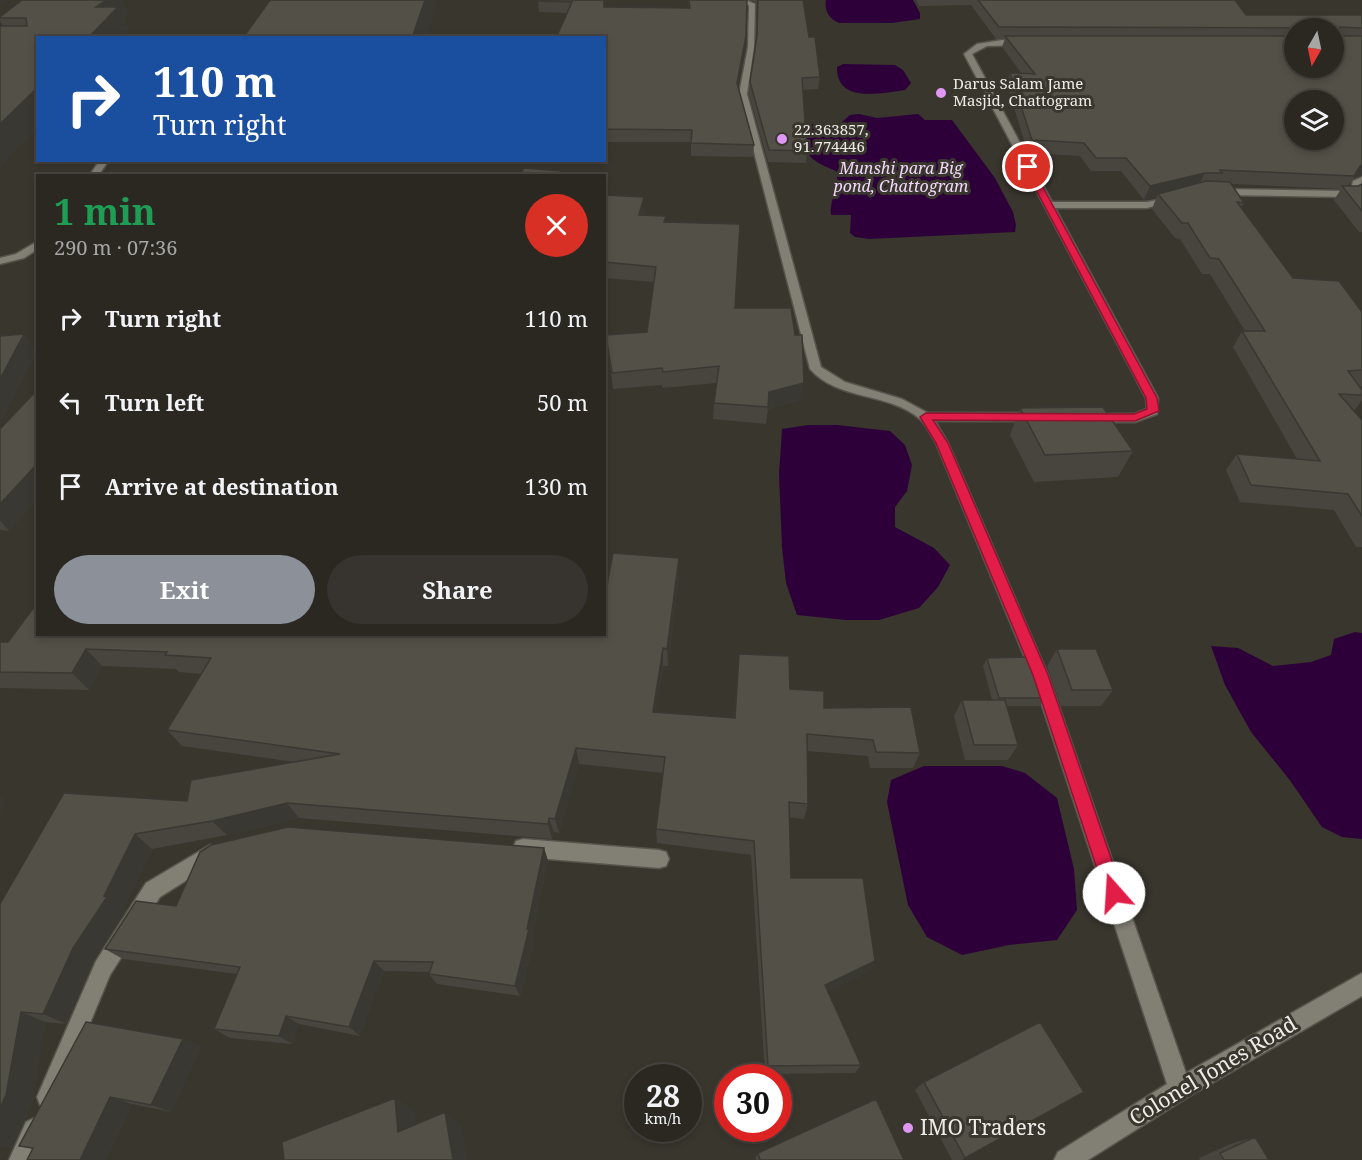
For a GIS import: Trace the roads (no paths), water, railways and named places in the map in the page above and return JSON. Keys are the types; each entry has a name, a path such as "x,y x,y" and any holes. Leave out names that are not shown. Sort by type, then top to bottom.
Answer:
{"street":[{"path":"700,0 743,1 752,4 751,47 743,94 816,369 831,382 897,400 926,417 942,443 1040,675 1180,1089"},
{"path":"1041,43 993,43 975,47 968,54 1152,398 1153,411 1135,418 1077,417"},
{"path":"1210,192 1349,194 1356,190 1356,183 1362,180"},
{"path":"1049,205 1147,205 1178,197"},
{"path":"0,261 20,256 36,245"},
{"path":"926,417 1042,417"},
{"path":"21,1160 103,968 153,890 220,848 231,846"},
{"path":"508,846 659,859"},
{"name":"Colonel Jones Road","path":"1066,1160 1180,1089 1362,984"}],"water":[{"path":"826,0 913,0 920,13 920,19 892,23 839,23 828,14"},
{"path":"843,64 895,65 903,70 911,83 905,90 862,94 844,87 839,79 837,67"},
{"name":"Munshi para Big pond, Chattogram","path":"859,114 877,118 918,114 925,120 952,120 995,178 1013,212 1015,232 869,239 855,237 850,233 851,215 831,215 837,182 836,171 808,154 801,134 811,124 841,123 850,115"},
{"path":"808,425 837,425 890,431 905,445 912,465 907,491 895,507 895,527 934,548 950,565 938,587 919,608 879,620 846,620 797,615 786,583 779,474 782,429"},
{"path":"1355,632 1362,633 1362,839 1342,837 1322,827 1289,779 1251,732 1225,685 1211,646 1238,648 1273,666 1311,662 1331,655 1334,639"},
{"path":"924,766 1002,766 1025,773 1057,798 1074,869 1077,910 1057,940 1009,945 962,955 927,937 908,905 887,802 891,780"}],"place":[{"name":"Darus Salam Jame Masjid, Chattogram","path":"941,93"},
{"name":"22.363857, 91.774446","path":"782,139"},
{"name":"IMO Traders","path":"908,1128"}]}
